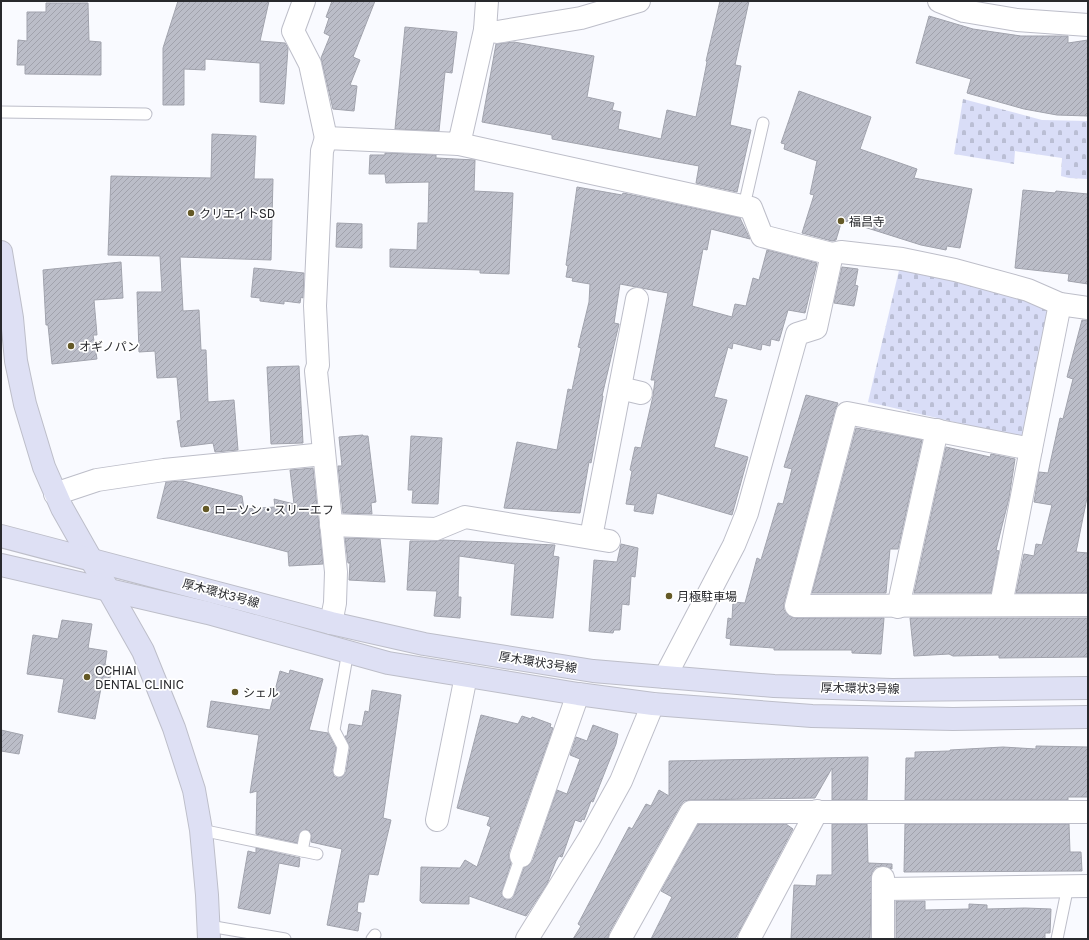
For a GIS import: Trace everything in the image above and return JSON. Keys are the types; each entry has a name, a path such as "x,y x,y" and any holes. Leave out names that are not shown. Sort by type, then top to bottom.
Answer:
{"street":[{"path":"303,1 292,31 310,64 326,138 322,151 315,306 318,365 316,371 336,572 335,604 331,623"},
{"path":"459,144 485,30 487,1"},
{"path":"485,30 498,32 581,18 639,1"},
{"path":"940,1 964,11 1018,20 1088,25"},
{"path":"326,138 459,144 744,206 751,208 762,236 832,254 841,252 902,259 955,270 1028,290 1060,304 1088,308"},
{"path":"1,252 7,317 25,404 55,494 143,651 174,728 194,790 201,830 209,932"},
{"path":"665,677 734,545 744,520 797,334 816,328 832,254"},
{"path":"331,525 436,529 457,511 466,517 600,539 620,388 637,299"},
{"path":"1001,605 1060,304"},
{"path":"620,388 641,392"},
{"path":"1031,449 847,413 796,606 898,607 1088,605"},
{"path":"898,607 936,430"},
{"path":"55,494 97,480 164,470 324,454"},
{"name":"厚木環状3号線","path":"1,536 331,623 424,644 593,670 774,686 884,690 1088,688"},
{"name":"厚木環状3号線","path":"1,565 208,613 388,663 578,694 653,704 812,716 953,719 1088,717"},
{"path":"436,820 466,676"},
{"path":"520,856 526,812 578,694"},
{"path":"527,939 585,846 621,781 653,704"},
{"path":"749,939 817,811"},
{"path":"620,939 691,812 1088,812"},
{"path":"883,939 884,883 1078,886"}],"lane":[{"path":"1,112 146,114"},
{"path":"744,206 763,123"},
{"path":"339,771 343,747 334,730 348,652"},
{"path":"201,830 317,854"},
{"path":"302,851 305,836"},
{"path":"508,893 520,856"},
{"path":"1057,939 1078,886"},
{"path":"209,932 286,939"}],"green space":[{"path":"963,99 1042,120 1088,121 1088,179 1061,176 1062,158 1015,151 1014,164 954,154"},
{"path":"900,266 1052,306 1023,438 868,402"}],"building":[{"path":"178,1 269,1 260,41 285,43 288,48 284,104 260,102 260,63 205,59 205,70 184,69 184,105 163,105 163,48"},
{"path":"332,1 375,1 353,57 360,60 350,85 357,86 354,111 333,109 321,58 330,36 324,33 329,18 326,17"},
{"path":"720,1 749,1 735,65 741,66 730,125 751,130 737,192 696,183 699,166 552,139 552,135 482,122 496,44 514,42 594,56 587,97 614,103 612,110 621,112 618,129 661,139 667,110 696,117 706,61"},
{"path":"46,3 88,3 89,41 101,42 101,75 25,74 25,65 17,65 18,40 27,41 27,12 46,12"},
{"path":"929,16 973,29 1021,36 1068,36 1068,43 1088,40 1088,116 1057,115 1024,109 967,93 971,79 916,63"},
{"path":"405,27 457,32 452,73 445,72 439,131 395,129"},
{"path":"799,91 871,117 860,149 917,169 914,178 972,189 960,248 947,246 946,250 921,245 842,220 836,240 832,241 802,233 814,195 810,194 817,161 784,149 785,144 781,143"},
{"path":"212,134 256,136 254,179 273,179 271,260 180,257 183,311 199,310 201,350 206,350 208,402 234,400 238,450 215,452 213,443 181,447 177,421 181,420 177,377 157,378 155,351 139,352 137,292 162,292 160,256 108,255 111,176 211,178"},
{"path":"385,153 436,155 436,158 475,160 474,191 513,193 509,274 480,273 480,270 390,267 390,249 417,250 418,223 428,223 429,182 386,183 385,174 369,174 370,155 385,155"},
{"path":"577,187 622,195 623,193 740,218 750,239 711,229 707,250 703,249 692,306 732,317 735,304 746,306 753,278 759,280 767,250 817,263 805,313 788,310 779,341 771,339 770,346 762,344 761,350 733,343 732,349 728,347 714,397 727,400 714,447 748,457 732,515 657,493 653,514 634,511 635,505 626,504 632,471 630,470 635,447 641,448 653,396 655,380 651,380 668,293 620,284 614,323 619,324 602,396 591,463 589,462 580,513 504,508 517,442 557,450 568,389 572,390 581,348 578,347 589,302 590,284 572,281 573,278 566,277 568,266 566,265"},
{"path":"1023,190 1088,194 1088,284 1068,281 1069,274 1015,268"},
{"path":"337,223 362,224 362,248 336,247"},
{"path":"121,262 123,298 94,300 97,335 93,335 97,359 52,364 48,325 46,325 43,270"},
{"path":"842,267 858,269 855,285 858,286 854,306 834,303"},
{"path":"254,268 304,273 303,298 301,297 300,303 284,301 284,304 260,301 260,298 251,297"},
{"path":"1082,320 1088,321 1088,493 1076,552 1088,553 1088,593 1016,593 1024,554 1034,556 1036,544 1042,545 1052,505 1034,502 1039,472 1048,473 1060,418 1063,419 1073,379 1067,377"},
{"path":"299,366 303,443 271,444 267,367"},
{"path":"806,395 838,403 784,603 784,610 789,616 796,618 884,618 881,654 852,653 852,650 774,650 774,648 730,645 731,639 726,638 728,618 732,619 733,602 745,603 757,558 761,560 778,503 783,504 792,469 784,467"},
{"path":"856,428 922,440 898,549 890,549 886,593 812,593"},
{"path":"368,436 376,502 371,503 372,514 343,513 338,466 342,466 339,437"},
{"path":"411,436 442,438 438,504 412,503 413,490 408,490"},
{"path":"946,447 990,457 991,454 1015,459 1009,498 996,550 999,551 991,593 914,593"},
{"path":"313,468 323,564 289,566 288,552 157,518 166,482 183,481 242,496 244,509 275,507 274,499 294,504 290,470"},
{"path":"345,538 380,539 385,582 349,580 350,563 348,563"},
{"path":"443,540 555,545 553,556 559,557 553,618 511,615 515,564 459,556 458,597 461,597 460,618 434,616 437,591 407,590 410,541"},
{"path":"621,544 638,548 635,577 631,576 629,605 622,604 620,630 614,630 613,633 589,631 594,560 617,562"},
{"path":"910,618 1088,618 1088,657 999,658 999,655 953,656 949,654 914,656"},
{"path":"62,620 92,624 88,648 107,651 105,665 112,666 108,689 101,688 95,719 58,712 64,679 27,674 33,635 58,639"},
{"path":"290,670 323,679 309,730 328,733 336,748 332,770 334,776 337,778 342,777 346,772 350,748 345,736 347,736 349,724 362,726 365,711 369,712 372,690 401,695 383,818 391,820 378,875 369,874 364,902 358,902 357,912 361,913 358,931 327,925 342,849 311,842 311,833 306,829 300,832 297,843 256,834 257,791 250,793 259,735 207,727 211,701 270,710 280,671 289,674"},
{"path":"481,715 518,724 522,716 531,719 532,717 551,724 550,727 553,728 509,852 511,863 501,894 506,900 512,899 524,868 533,860 557,790 567,794 580,759 570,755 576,737 587,741 593,725 618,734 616,744 593,802 591,801 584,820 582,819 581,822 575,820 562,857 559,856 547,884 526,916 469,896 469,904 422,903 420,901 421,867 460,868 465,860 477,867 491,827 487,825 490,817 457,808"},
{"path":"1,730 23,735 19,754 1,751"},
{"path":"1036,746 1088,747 1088,797 1068,797 1068,800 905,800 906,758 915,758 915,752 1003,747 1036,749"},
{"path":"868,757 867,800 832,800 832,768 815,798 684,801 609,933 608,939 573,939 581,926 578,924 629,827 632,829 646,804 651,806 659,790 669,796 669,761"},
{"path":"698,824 786,824 793,829 735,939 651,939 672,897 661,891"},
{"path":"832,824 867,824 868,863 892,864 892,869 883,866 876,867 872,872 870,939 791,939 794,885 816,886 817,875 832,875"},
{"path":"905,824 1069,824 1070,852 1081,852 1082,871 904,872"},
{"path":"256,848 300,858 299,867 279,863 270,914 238,908 248,851 256,853"},
{"path":"896,901 925,901 925,910 969,909 969,904 987,905 987,909 1051,909 1050,933 1045,933 1045,939 896,939"}],"place":[{"name":"クリエイトSD","path":"191,213"},
{"name":"福昌寺","path":"841,221"},
{"name":"オギノパン","path":"71,346"},
{"name":"ローソン・スリーエフ","path":"206,509"},
{"name":"月極駐車場","path":"669,596"},
{"name":"OCHIAI DENTAL CLINIC","path":"87,677"},
{"name":"シェル","path":"235,692"}]}
